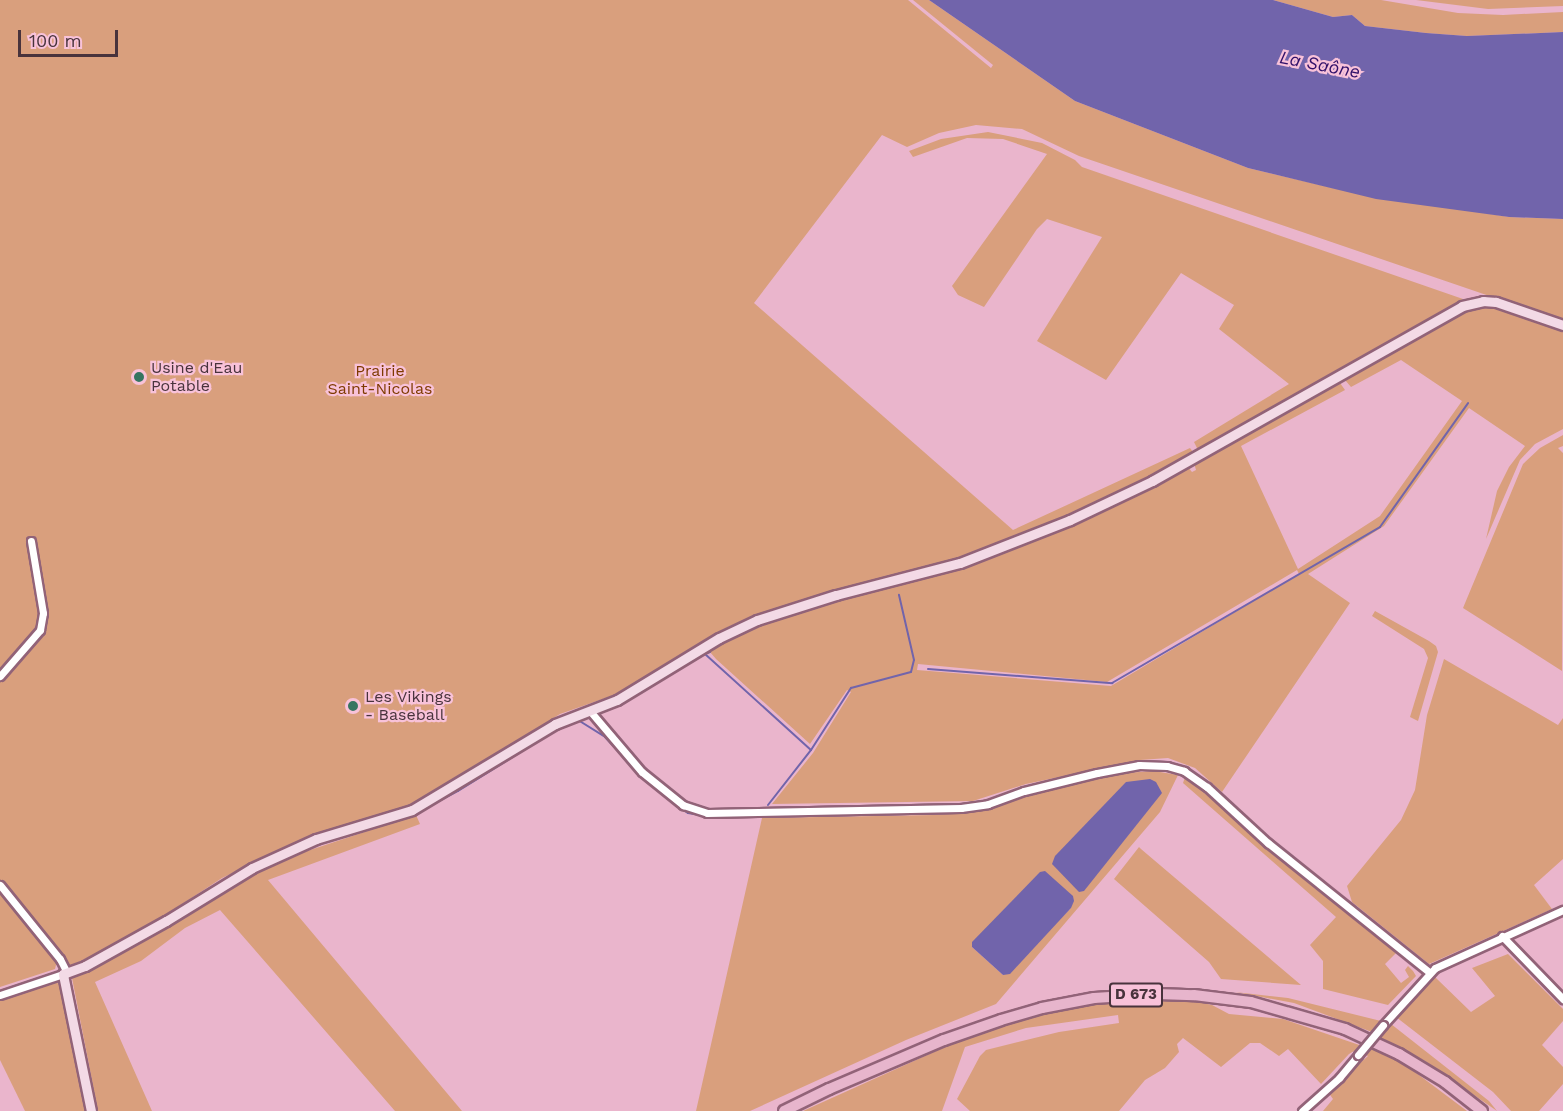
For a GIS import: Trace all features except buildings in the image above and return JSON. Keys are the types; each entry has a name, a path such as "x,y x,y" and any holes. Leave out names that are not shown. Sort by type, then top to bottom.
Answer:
{"main road":[{"name":"D 673","path":"784,1111 944,1040 1001,1020 1042,1008 1094,998 1157,994 1194,995 1251,1002 1345,1029 1399,1054 1445,1082 1482,1111"}],"street":[{"path":"0,995 85,966 166,921 252,868 316,839 412,810 555,724 640,688 718,638 757,620 836,595 960,563 1070,520 1162,475 1462,306 1483,301 1496,302 1563,324"},
{"path":"0,676 40,630 42,613 31,541"},
{"path":"590,711 642,772 683,805 707,813 960,808 988,804 1024,791 1139,765 1167,766 1184,771 1207,787 1268,843 1429,972"},
{"path":"0,885 60,959 65,974 91,1111"},
{"path":"1302,1111 1339,1078 1429,972 1454,957 1563,910"},
{"path":"1502,936 1563,999"}],"green space":[{"name":"Prairie Saint-Nicolas","path":"0,0 908,0 991,68 993,65 913,0 929,0 1075,101 1248,168 1333,188 1509,217 1563,219 1563,321 1079,156 1022,129 976,125 939,133 907,147 882,135 754,303 1013,530 1190,448 1193,452 1132,485 998,547 757,616 730,626 614,695 560,714 445,786 401,809 264,858 222,878 153,923 100,952 72,965 56,965 55,969 0,987"},
{"path":"1273,0 1381,0 1458,13 1503,15 1563,12 1563,32 1467,36 1426,33 1365,26 1352,15 1333,17"},
{"path":"1416,0 1563,0 1563,6 1488,9"},
{"path":"988,132 1042,143 1075,160 1082,167 1463,299 1198,450 1194,442 1289,384 1219,329 1234,305 1181,273 1106,380 1037,341 1102,237 1047,219 1037,229 984,307 958,295 952,286 1047,154 1003,139 967,138 913,157 909,151 941,139"},
{"path":"1488,305 1499,306 1563,328 1563,429 1535,444 1520,460 1486,539 1497,491 1509,467 1525,446 1469,408 1384,526 1308,574 1350,603 1222,792 1195,768 1168,758 1140,760 1026,784 973,801 772,804 813,753 851,692 847,690 810,744 716,659 710,652 713,646 758,624 829,601 994,556 1069,526 1187,466 1192,472 1196,470 1194,463 1340,383 1345,390 1241,446 1298,569 1380,516 1462,401 1401,360 1351,387 1345,380 1459,313","holes":["1297,570 1299,574 1111,686 917,670 918,664 1107,682"]},
{"path":"1563,435 1563,446 1558,448 1563,453 1562,671 1463,608 1523,464 1540,448"},
{"path":"1375,611 1436,646 1438,652 1418,721 1410,717 1428,658 1424,649 1372,616"},
{"path":"1444,659 1558,725 1563,718 1563,859 1534,885 1552,909 1429,964 1352,902 1347,886 1401,820 1415,790 1427,715"},
{"path":"1154,771 1178,775 1160,812 996,1004 906,1040 750,1111 696,1111 762,818 934,815 987,810 1035,793 1125,773","holes":["1071,908 1003,975 972,947"]},
{"path":"1185,777 1397,952 1385,964 1401,983 1409,977 1405,970 1408,966 1416,976 1388,1005 1323,989 1323,961 1310,945 1336,917 1183,783"},
{"path":"416,815 420,824 268,880 462,1111 395,1111 220,910 185,928 141,961 95,982 152,1111 98,1111 72,978 74,975 165,926 249,874 280,860"},
{"path":"1139,847 1301,985 1221,979 1209,962 1114,879"},
{"path":"1508,954 1563,1009 1563,1021 1542,1045 1563,1067 1563,1084 1539,1111 1511,1111 1493,1092 1396,1017 1415,993 1436,975 1436,978 1471,1012 1495,996 1472,968"},
{"path":"55,982 64,986 88,1111 25,1111 0,1060 0,998"},
{"path":"1235,992 1288,998 1381,1021 1372,1032 1294,1003"},
{"path":"1136,1000 1194,1001 1212,1005 1229,1014 1283,1019 1374,1050 1407,1066 1467,1111 1323,1111 1333,1099 1328,1092 1368,1056 1354,1051 1321,1084 1288,1049 1279,1056 1260,1043 1250,1043 1221,1067 1183,1038 1177,1044 1179,1052 1165,1068 1145,1080 1119,1111 970,1111 957,1099 980,1056 986,1050 1059,1032 1119,1023 1118,1015 1026,1028 965,1047 942,1111 803,1111 956,1042 1028,1017 1096,1004"},
{"path":"1391,1024 1489,1101 1497,1111 1425,1061 1379,1037"}],"water":[{"name":"La Saône","path":"929,0 1273,0 1333,17 1352,15 1365,26 1426,33 1467,36 1563,32 1563,219 1509,217 1376,199 1248,168 1075,101"},
{"path":"1150,779 1156,782 1162,793 1084,891 1079,892 1052,864 1055,856 1126,782"},
{"path":"1045,871 1073,896 1074,901 1071,908 1010,974 1003,975 972,947 972,942 1040,872"}],"waterway":[{"path":"928,669 1112,683 1380,527 1468,403"},
{"path":"768,805 811,750 851,688 911,672 914,660 899,595"},
{"path":"710,652 705,654 811,750"},
{"path":"578,720 605,737 647,782 674,803 688,813 707,816"},
{"path":"420,811 458,791 564,725"},
{"path":"825,814 951,811"}],"place":[{"name":"Usine d'Eau Potable","path":"139,377"},
{"name":"Les Vikings - Baseball","path":"353,706"}]}
